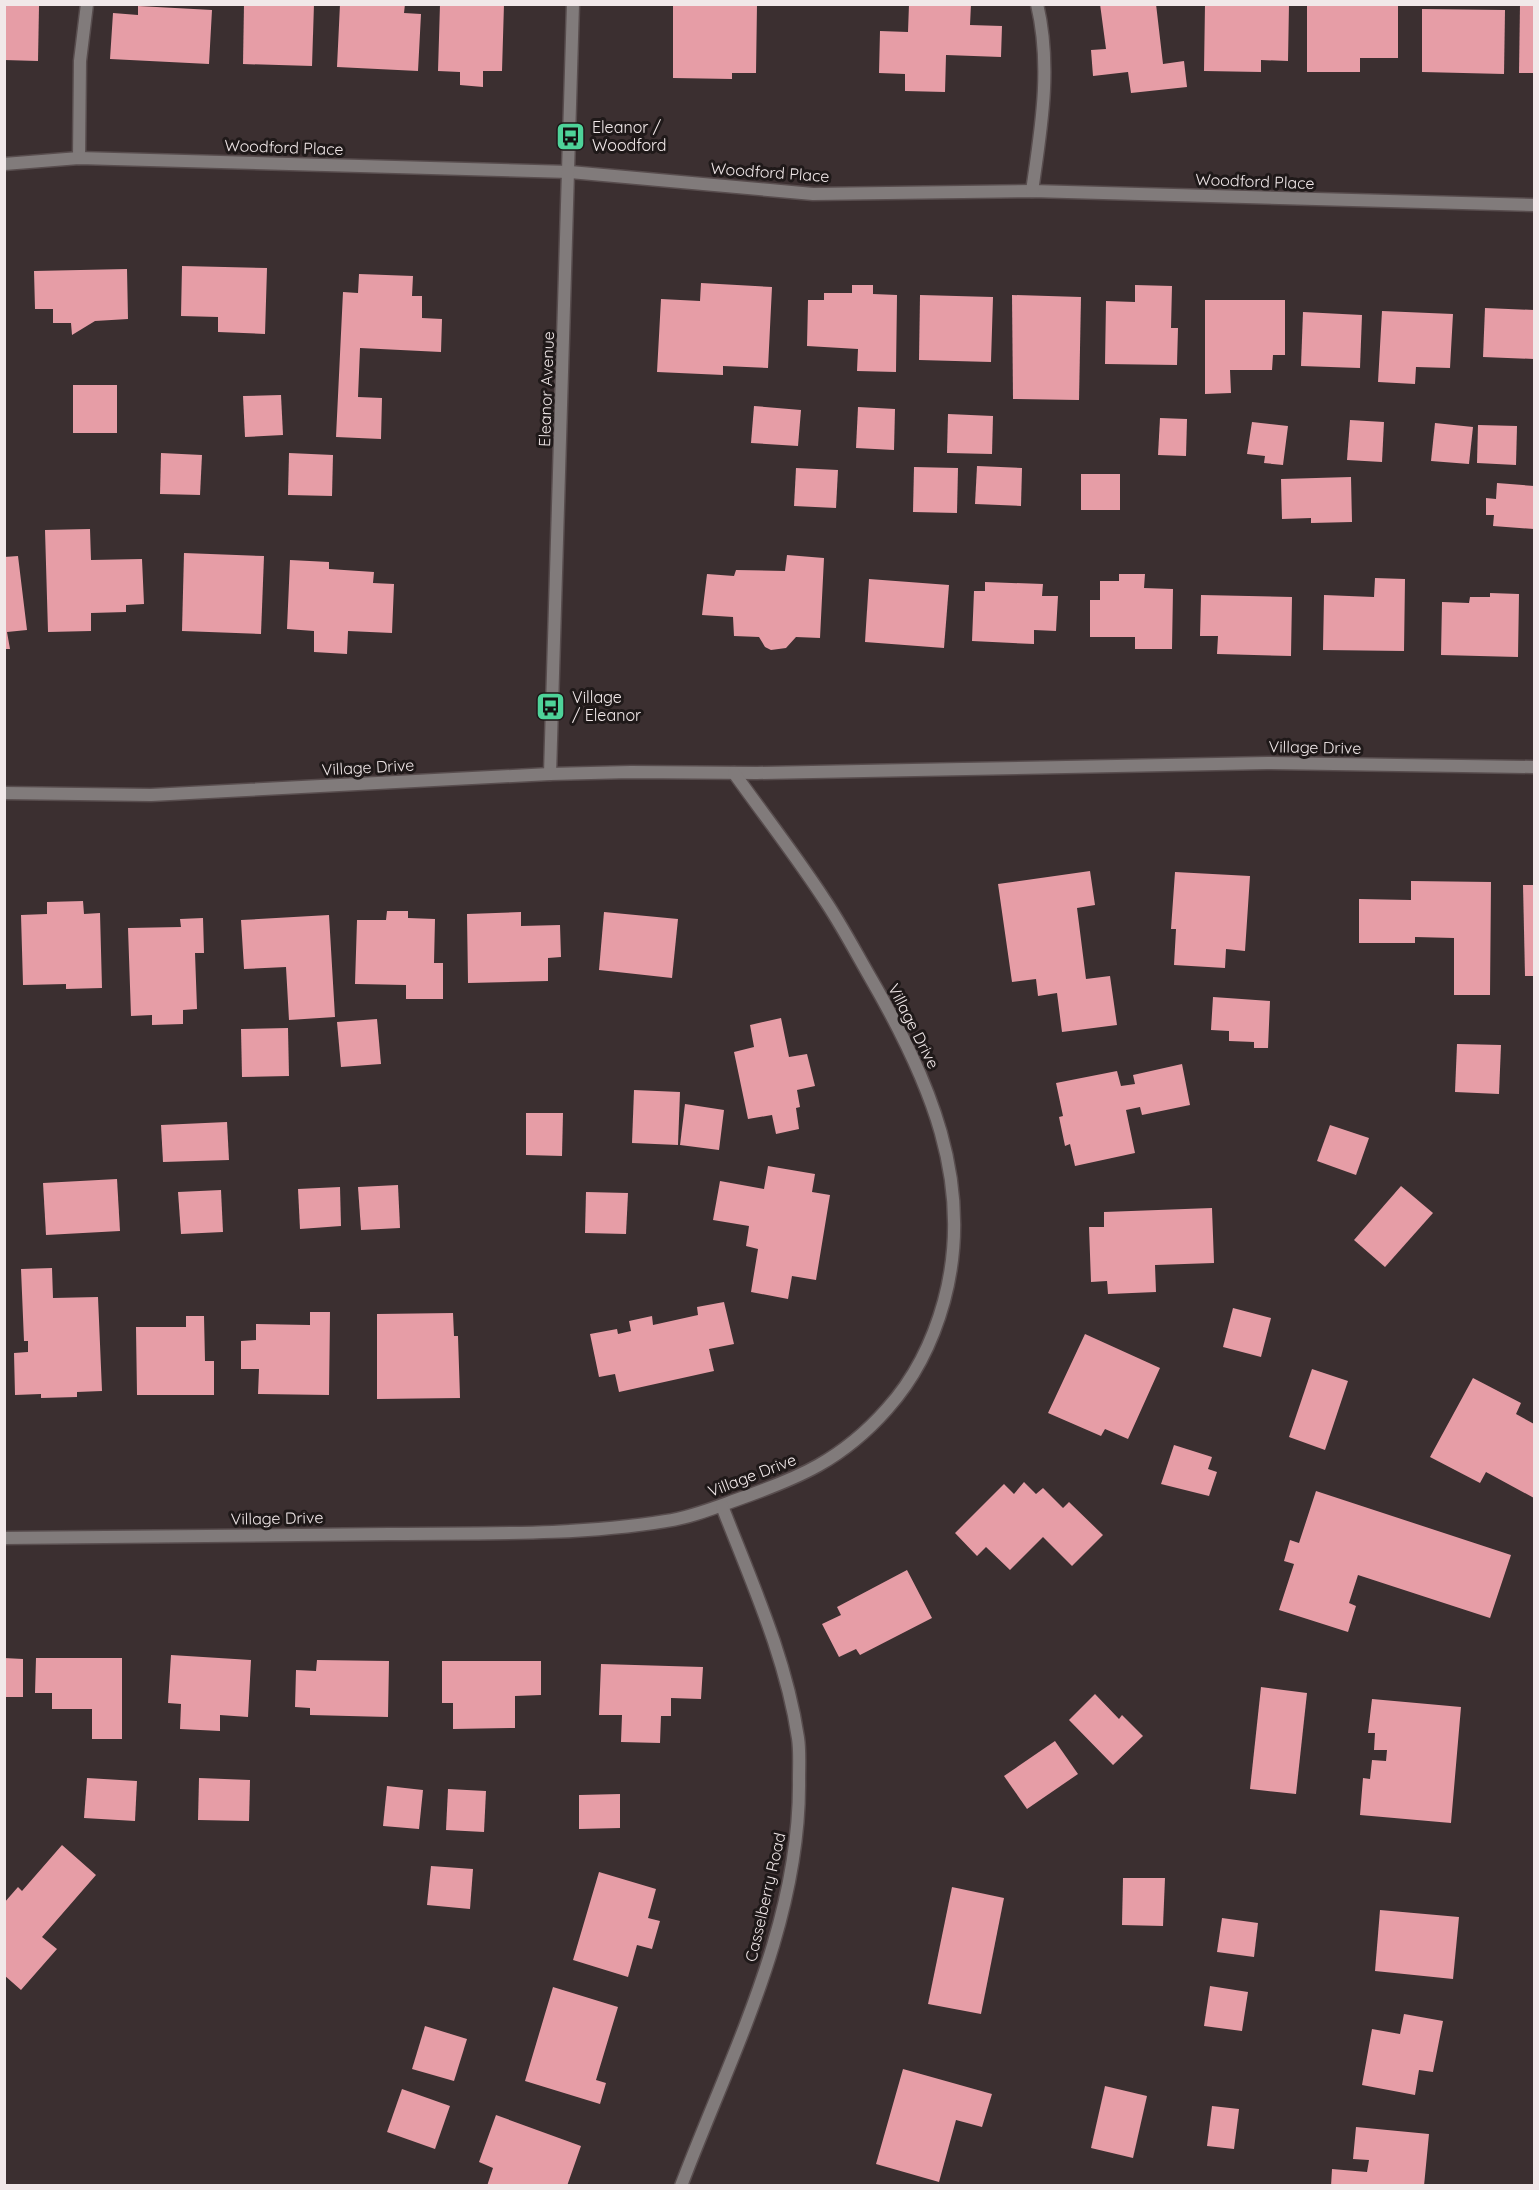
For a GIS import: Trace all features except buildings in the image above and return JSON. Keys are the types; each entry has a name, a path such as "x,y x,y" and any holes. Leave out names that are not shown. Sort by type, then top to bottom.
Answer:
{"street":[{"path":"80,158 81,61 87,4"},
{"name":"Eleanor Avenue","path":"550,774 570,172 573,4"},
{"path":"1032,191 1045,96 1044,54 1037,4"},
{"name":"Woodford Place","path":"4,164 80,158 570,172 813,194 1032,191 1534,205"},
{"name":"Village Drive","path":"4,793 151,795 550,774 734,773 1267,763 1534,768"},
{"name":"Village Drive","path":"4,1538 497,1533 617,1527 670,1521 722,1506 797,1479 845,1450 873,1425 898,1396 920,1364 937,1327 949,1282 954,1236 953,1190 947,1155 927,1088 892,1016 824,899 734,773"},
{"name":"Casselberry Road","path":"681,2186 764,1977 788,1889 800,1817 799,1739 783,1667 722,1506"}],"place":[{"name":"Eleanor / Woodford","path":"571,136"},
{"name":"Village / Eleanor","path":"551,706"}]}
